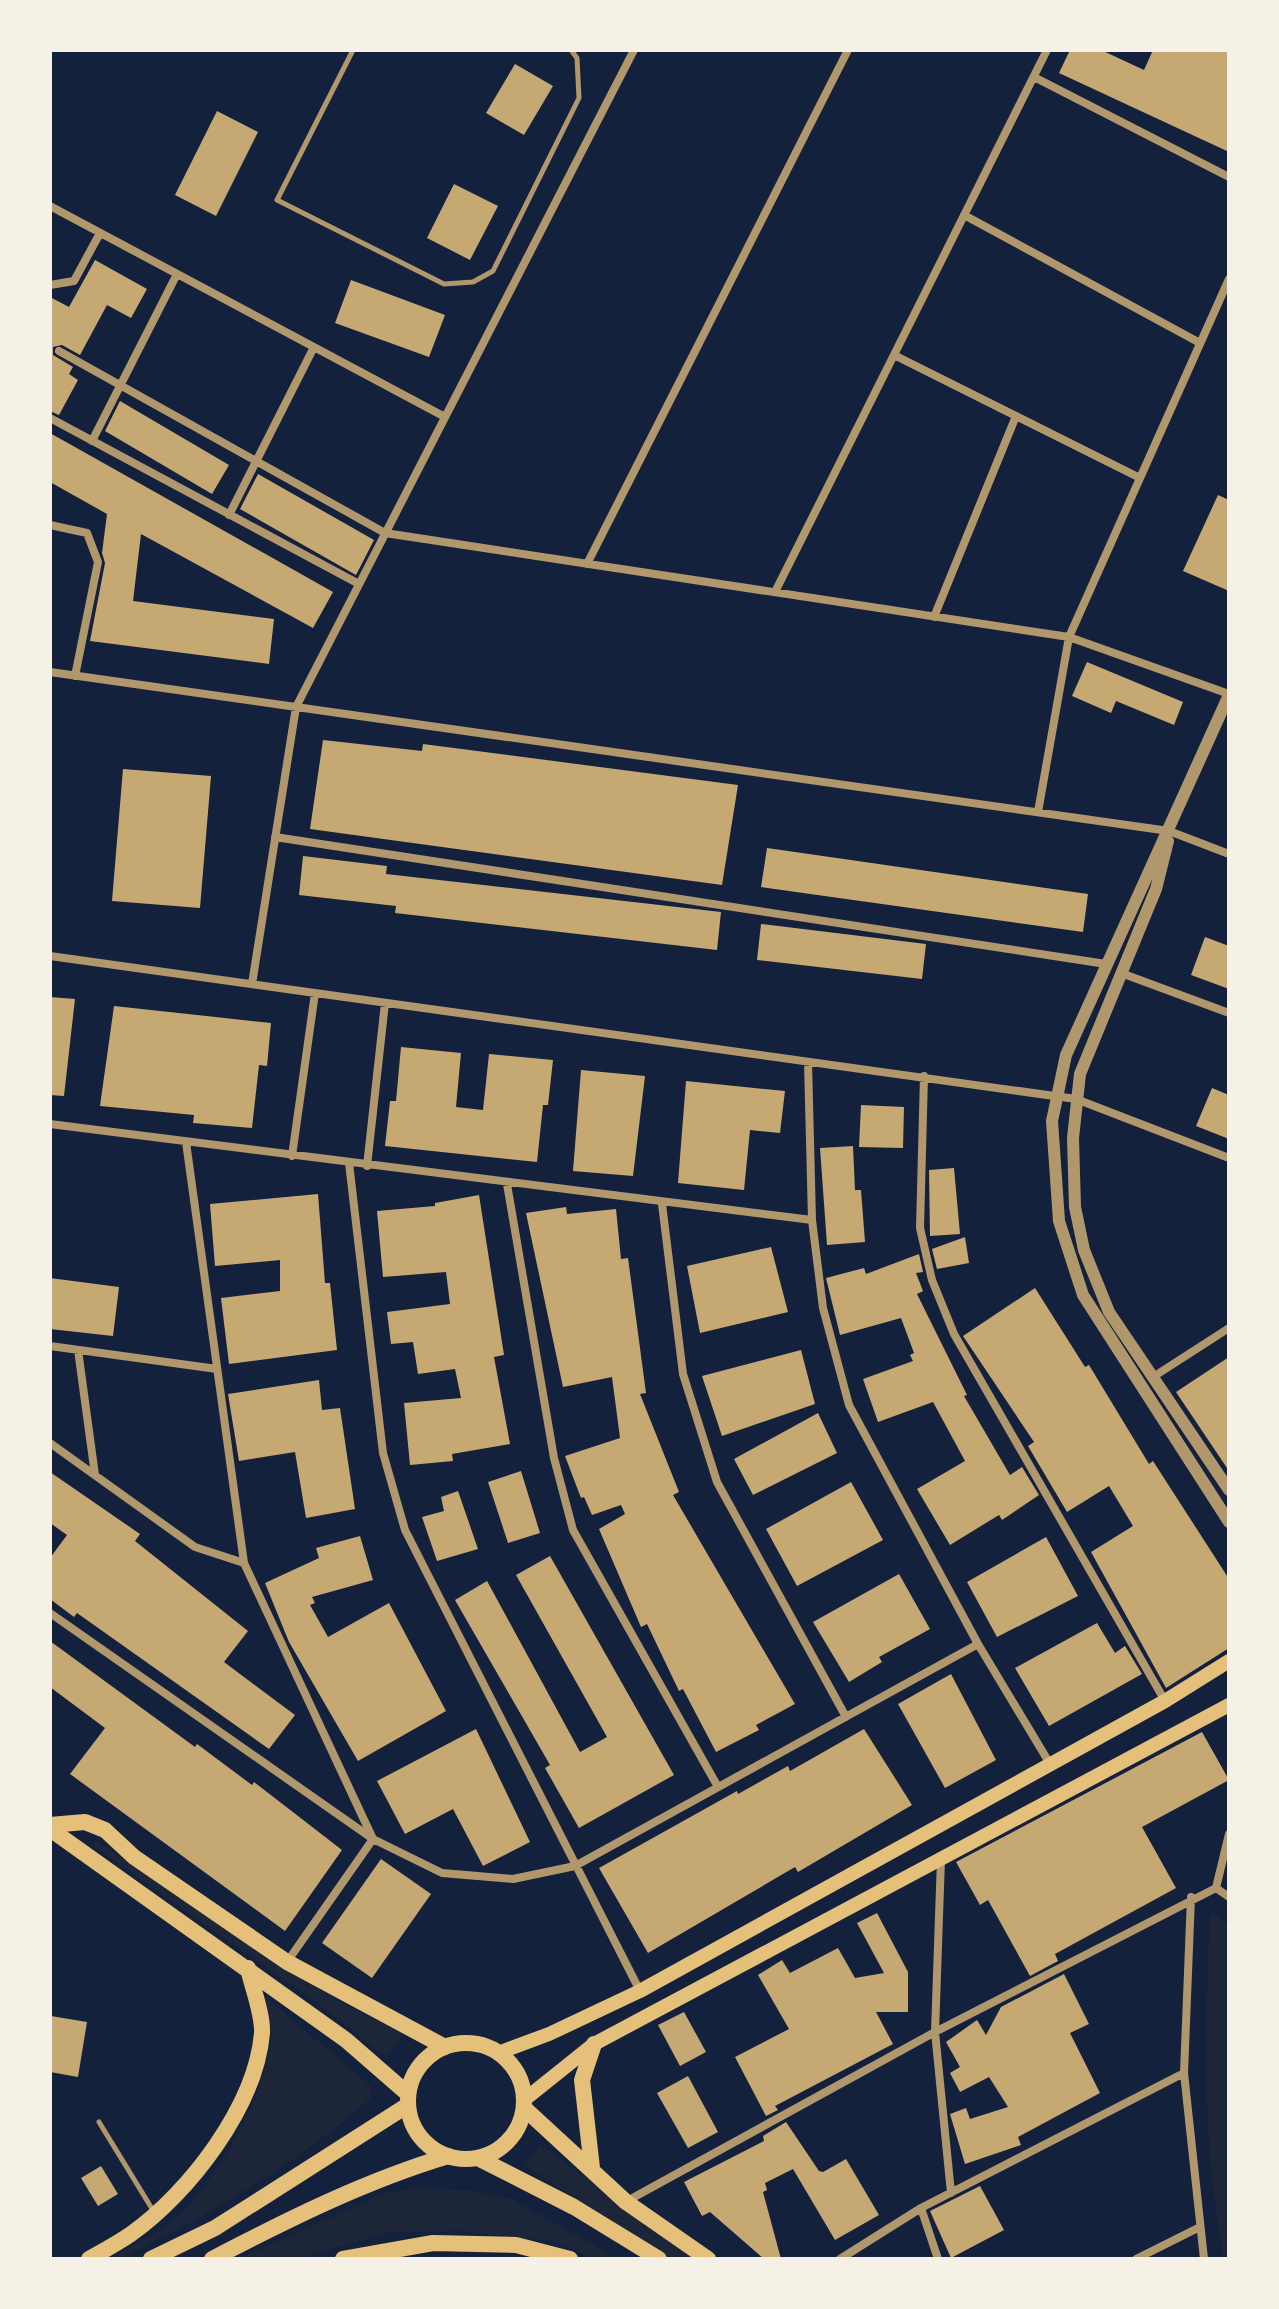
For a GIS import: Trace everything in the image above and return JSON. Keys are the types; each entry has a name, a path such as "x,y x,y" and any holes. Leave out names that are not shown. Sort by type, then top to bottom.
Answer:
{"main road":[{"path":"498,2053 549,2034 640,1991 1165,1701 1229,1661"},
{"path":"478,2158 509,2141 524,2104 594,2044 1229,1705"},
{"path":"50,1827 85,1822 105,1830 134,1857 287,1962 445,2047"},
{"path":"50,1827 346,2040 408,2099 420,2137 448,2156"},
{"path":"89,2259 132,2233 155,2213 192,2177 230,2125 252,2073 262,2032 248,1968"},
{"path":"592,2168 582,2080 594,2044"},
{"path":"151,2259 215,2228 408,2099 414,2074 427,2057 445,2047 481,2045 498,2053 512,2065 521,2081 524,2104 626,2202 708,2259"},
{"path":"212,2259 334,2197 397,2171 448,2156 478,2158 574,2207 659,2259"},
{"path":"343,2259 433,2243 516,2245 570,2259"}],"street":[{"path":"252,984 296,707 634,50"},
{"path":"587,564 848,50"},
{"path":"775,592 1047,50"},
{"path":"1034,77 1229,177"},
{"path":"50,206 445,417"},
{"path":"964,215 1200,343"},
{"path":"50,285 74,281 100,233"},
{"path":"92,441 177,274"},
{"path":"1038,812 1069,637 1229,279"},
{"path":"229,515 314,347"},
{"path":"59,351 385,533 1069,637 1229,694 1066,1055 1055,1096 1052,1156 1064,1245 1077,1283 1095,1320 1229,1522"},
{"path":"894,355 1140,478"},
{"path":"934,617 1016,416"},
{"path":"50,418 359,584"},
{"path":"50,525 87,533 98,562 75,676"},
{"path":"50,672 1169,831 1229,854"},
{"path":"1169,831 1156,889 1090,1047 1076,1099 1073,1184 1084,1250 1109,1312 1229,1490"},
{"path":"275,837 1106,964"},
{"path":"50,956 1076,1099 1229,1158"},
{"path":"1121,973 1229,1013"},
{"path":"292,1156 315,993"},
{"path":"367,1166 385,1003"},
{"path":"808,1062 812,1220 823,1308 849,1405 978,1644 1050,1764"},
{"path":"924,1076 920,1228 932,1280 954,1334 1165,1701"},
{"path":"50,1124 662,1204 812,1220"},
{"path":"186,1142 244,1563 373,1839"},
{"path":"349,1163 383,1453 405,1530 640,1991"},
{"path":"507,1184 554,1458 573,1530 718,1787"},
{"path":"662,1204 683,1374 717,1482 846,1717"},
{"path":"1153,1377 1229,1328"},
{"path":"50,1346 217,1369"},
{"path":"78,1350 95,1475"},
{"path":"50,1443 195,1547 244,1563"},
{"path":"50,1613 373,1839 442,1873 513,1879 575,1866 978,1644"},
{"path":"1216,1888 1229,1834"},
{"path":"287,1962 373,1839"},
{"path":"941,1858 935,2032 951,2193"},
{"path":"626,2202 935,2032 1191,1897 1216,1888"},
{"path":"1216,1888 1229,1897"},
{"path":"1191,1897 1184,2073 1198,2228 1204,2259"},
{"path":"840,2259 921,2208 1184,2073"},
{"path":"921,2208 938,2259"},
{"path":"1136,2259 1198,2228"}],"lane":[{"path":"353,50 277,200 444,284 473,282 493,271 579,98 577,58 571,50"},
{"path":"99,2122 155,2213"}],"shaded area":[{"path":"95,1840 327,1995 403,2034 387,2058 319,2004 93,1846"},
{"path":"1210,1911 1229,1925 1229,2259 1224,2259 1208,2129 1206,2042"},
{"path":"263,1995 371,2086 371,2098 313,2145 251,2187 119,2259 110,2259 150,2236 188,2206 205,2186 238,2133 263,2076 269,2051 271,2031"},
{"path":"540,2144 697,2259 672,2259 525,2166"},
{"path":"413,2188 469,2190 510,2198 619,2259 597,2259 551,2241 464,2231 390,2232 296,2259 237,2259 385,2193"}],"building":[{"path":"1070,50 1101,50 1144,70 1153,50 1229,50 1229,152 1059,73"},
{"path":"515,64 553,86 524,135 486,113"},
{"path":"217,111 258,132 216,216 175,195"},
{"path":"454,184 498,206 470,260 427,238"},
{"path":"95,260 147,289 131,318 107,305 80,355 62,345 53,347 53,355 73,367 69,374 78,380 59,415 50,411 50,297 69,307"},
{"path":"351,280 445,315 429,357 335,323"},
{"path":"120,401 229,465 212,494 105,431"},
{"path":"50,433 333,592 313,628 141,534 133,601 274,619 269,664 90,641 105,563 102,553 107,514 50,482"},
{"path":"258,474 374,540 356,575 240,509"},
{"path":"1218,495 1229,500 1229,591 1183,571"},
{"path":"1087,662 1183,702 1174,725 1116,701 1111,713 1072,696"},
{"path":"323,740 422,751 423,744 738,785 722,885 310,829"},
{"path":"123,769 211,776 200,908 112,901"},
{"path":"767,848 1088,894 1083,932 761,887"},
{"path":"303,856 387,866 386,874 721,912 717,950 395,913 396,906 299,895"},
{"path":"761,924 926,944 922,979 757,960"},
{"path":"1205,937 1229,946 1229,989 1191,975"},
{"path":"50,997 75,999 64,1096 50,1095"},
{"path":"114,1006 271,1023 267,1066 259,1065 252,1128 193,1123 194,1115 100,1106"},
{"path":"401,1047 461,1053 456,1107 483,1110 489,1054 553,1060 548,1105 543,1105 537,1162 385,1146 390,1101 396,1101"},
{"path":"581,1070 645,1076 633,1176 573,1171"},
{"path":"686,1081 785,1091 780,1133 750,1130 744,1190 678,1183"},
{"path":"1212,1088 1229,1095 1229,1139 1196,1126"},
{"path":"861,1105 904,1107 903,1148 859,1147"},
{"path":"853,1146 855,1190 861,1190 865,1242 827,1245 820,1148"},
{"path":"954,1168 960,1234 930,1236 929,1170"},
{"path":"318,1194 325,1283 330,1283 337,1350 229,1364 221,1298 280,1291 280,1260 215,1266 210,1204"},
{"path":"479,1195 504,1355 494,1357 510,1444 452,1454 453,1461 410,1465 404,1403 461,1398 455,1369 418,1374 413,1342 391,1344 387,1312 450,1304 446,1272 383,1277 377,1211 435,1206 435,1203"},
{"path":"566,1207 567,1214 616,1209 621,1259 628,1258 646,1393 640,1394 679,1492 673,1495 795,1704 756,1725 759,1730 716,1752 683,1689 679,1691 647,1624 641,1627 599,1529 625,1514 621,1505 592,1515 584,1497 581,1498 565,1456 620,1438 612,1377 563,1387 526,1213"},
{"path":"965,1237 969,1263 937,1269 932,1249"},
{"path":"771,1247 788,1312 700,1333 687,1266"},
{"path":"919,1254 923,1272 916,1273 923,1291 917,1294 967,1395 964,1396 1010,1475 1022,1467 1039,1495 1002,1520 999,1515 950,1545 917,1489 965,1461 933,1402 878,1422 863,1379 913,1361 910,1355 914,1353 901,1318 840,1335 826,1278 864,1268 866,1274"},
{"path":"50,1278 119,1287 113,1336 50,1329"},
{"path":"1035,1288 1085,1367 1089,1365 1149,1464 1153,1461 1229,1579 1229,1648 1166,1688 1091,1552 1133,1526 1109,1486 1067,1512 1028,1446 1034,1442 963,1336"},
{"path":"801,1350 815,1404 722,1436 702,1376"},
{"path":"1229,1357 1229,1471 1176,1392"},
{"path":"319,1380 322,1410 340,1408 355,1509 306,1518 295,1452 239,1461 228,1394"},
{"path":"818,1413 837,1453 753,1495 734,1459"},
{"path":"521,1471 540,1533 508,1543 488,1482"},
{"path":"50,1472 140,1534 135,1541 248,1631 224,1662 295,1715 269,1749 77,1613 74,1617 50,1599 50,1558 67,1535 50,1523"},
{"path":"851,1482 883,1540 797,1586 766,1529"},
{"path":"458,1491 478,1549 437,1561 422,1517 444,1511 441,1497"},
{"path":"360,1536 373,1580 312,1597 315,1603 310,1605 328,1637 389,1603 446,1711 358,1761 289,1642 265,1583 319,1558 316,1548"},
{"path":"1046,1537 1078,1596 997,1637 967,1582"},
{"path":"550,1556 674,1775 579,1828 545,1768 550,1765 455,1600 487,1581 580,1752 607,1737 516,1575"},
{"path":"899,1574 930,1629 879,1657 882,1662 849,1682 813,1622"},
{"path":"1097,1623 1115,1653 1125,1646 1142,1674 1049,1726 1015,1668"},
{"path":"50,1641 195,1747 197,1744 252,1785 254,1782 342,1850 285,1931 70,1774 105,1728 50,1687"},
{"path":"951,1674 996,1760 945,1788 898,1704"},
{"path":"476,1729 530,1842 483,1866 453,1809 405,1834 377,1781"},
{"path":"864,1729 912,1805 798,1872 795,1867 648,1953 599,1868 737,1791 738,1794 788,1766 790,1771"},
{"path":"1202,1732 1229,1780 1142,1827 1176,1888 1055,1954 1058,1961 1030,1976 988,1900 980,1905 956,1862"},
{"path":"381,1859 431,1894 372,1978 322,1943"},
{"path":"877,1913 908,1972 908,2012 876,2012 893,2044 775,2106 778,2110 766,2116 735,2057 789,2029 758,1975 782,1960 790,1973 838,1948 855,1978 884,1973 857,1923"},
{"path":"1064,1974 1089,2024 1070,2033 1100,2093 1018,2137 1021,2145 965,2164 950,2114 966,2108 970,2119 1008,2107 989,2077 960,2092 950,2073 960,2067 946,2042 977,2020 986,2035 1001,2007"},
{"path":"684,2012 706,2052 680,2066 658,2025"},
{"path":"51,2016 87,2022 78,2077 50,2072"},
{"path":"688,2076 718,2132 688,2148 657,2093"},
{"path":"786,2122 819,2171 823,2172 846,2159 879,2215 835,2240 793,2169 765,2183 767,2190 763,2192 781,2259 764,2259 710,2212 702,2216 684,2182 764,2141 763,2136"},
{"path":"101,2166 118,2194 98,2206 81,2178"},
{"path":"980,2186 1004,2230 951,2258 930,2211"}]}
